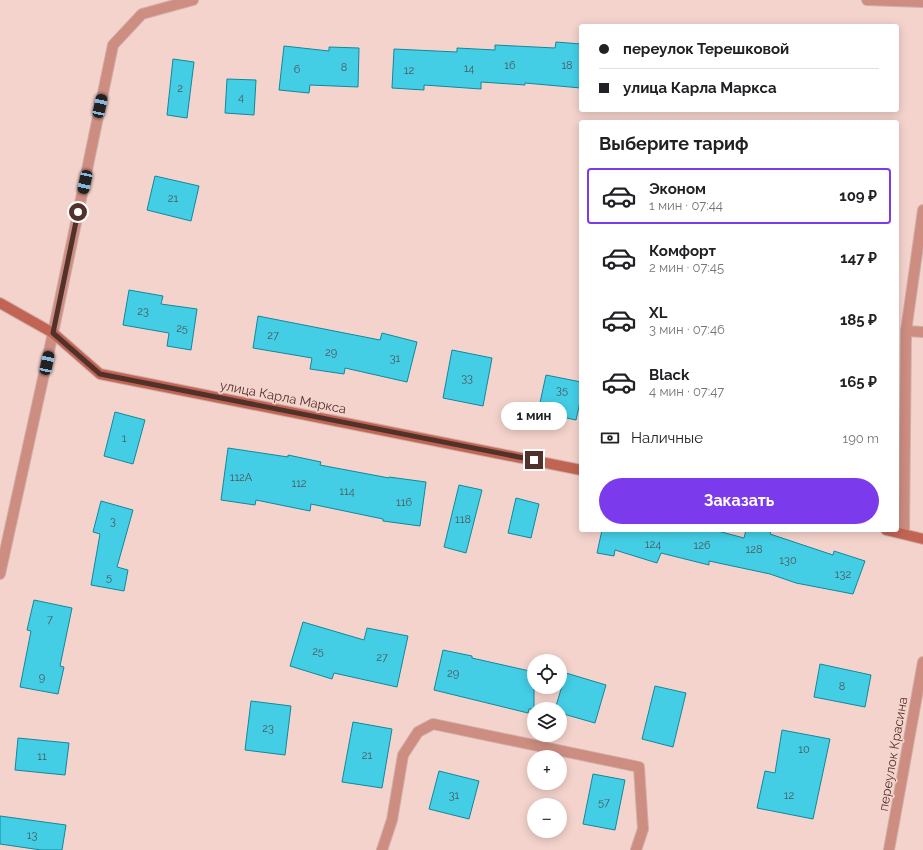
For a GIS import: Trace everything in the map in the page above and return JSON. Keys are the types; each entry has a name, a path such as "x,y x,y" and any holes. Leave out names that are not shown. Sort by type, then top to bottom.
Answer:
{"street":[{"path":"0,574 53,333 113,45 142,14 193,0"},
{"path":"867,0 923,2"},
{"path":"904,534 906,331 923,210"},
{"name":"улица Карла Маркса","path":"0,303 53,333 100,374 579,470"},
{"path":"906,331 923,332"},
{"path":"895,532 923,539"},
{"name":"переулок Красина","path":"889,850 923,662"},
{"path":"382,850 392,820 402,755 418,732 433,724 638,767 643,829 636,850"}],"building":[{"path":"556,42 579,44 579,88 525,83 525,85 481,82 481,89 424,85 424,90 392,88 394,49 457,52 457,48 495,50 495,45 555,48"},
{"path":"284,46 329,51 329,47 359,48 358,87 310,85 309,93 279,90"},
{"path":"173,59 194,62 187,118 167,115"},
{"path":"227,79 256,80 254,115 225,113"},
{"path":"155,176 199,186 191,221 147,210"},
{"path":"129,290 163,296 161,304 197,309 191,350 167,346 169,333 123,325"},
{"path":"258,316 380,340 382,333 417,342 407,382 345,368 344,374 310,369 312,358 253,348"},
{"path":"452,350 492,358 483,406 443,398"},
{"path":"546,375 579,382 579,407 576,420 538,412"},
{"path":"115,412 145,420 133,464 104,456"},
{"path":"228,448 288,457 288,455 321,462 320,465 389,478 426,482 420,526 383,521 383,519 311,504 310,511 256,500 255,505 221,500"},
{"path":"459,485 482,490 466,553 444,547"},
{"path":"516,498 539,504 531,538 508,533"},
{"path":"101,501 133,510 117,567 128,570 124,591 91,585 100,534 93,532"},
{"path":"602,532 722,532 744,538 746,532 770,532 770,534 833,555 834,551 865,561 853,594 796,583 770,574 709,561 709,565 661,553 657,563 615,550 614,556 597,553"},
{"path":"34,600 72,608 60,666 64,667 58,694 20,687 31,631 27,630"},
{"path":"303,622 364,640 367,628 408,636 397,687 334,673 332,679 290,666"},
{"path":"443,650 527,670 527,694 534,694 534,702 527,702 527,713 434,690"},
{"path":"820,664 871,675 865,707 814,697"},
{"path":"567,673 606,685 595,723 567,715 567,702 557,702 560,694 567,694"},
{"path":"655,686 686,693 673,747 642,739"},
{"path":"251,701 291,706 285,755 245,750"},
{"path":"353,722 392,729 382,788 342,782"},
{"path":"782,730 830,739 813,819 757,808 765,771 775,773"},
{"path":"18,738 69,743 65,775 15,770"},
{"path":"439,771 479,781 469,819 429,809"},
{"path":"593,774 625,780 615,830 583,824"},
{"path":"0,816 66,825 62,850 41,850 0,844"}],"route":[{"path":"78,212 53,333 100,374 534,460"}]}
